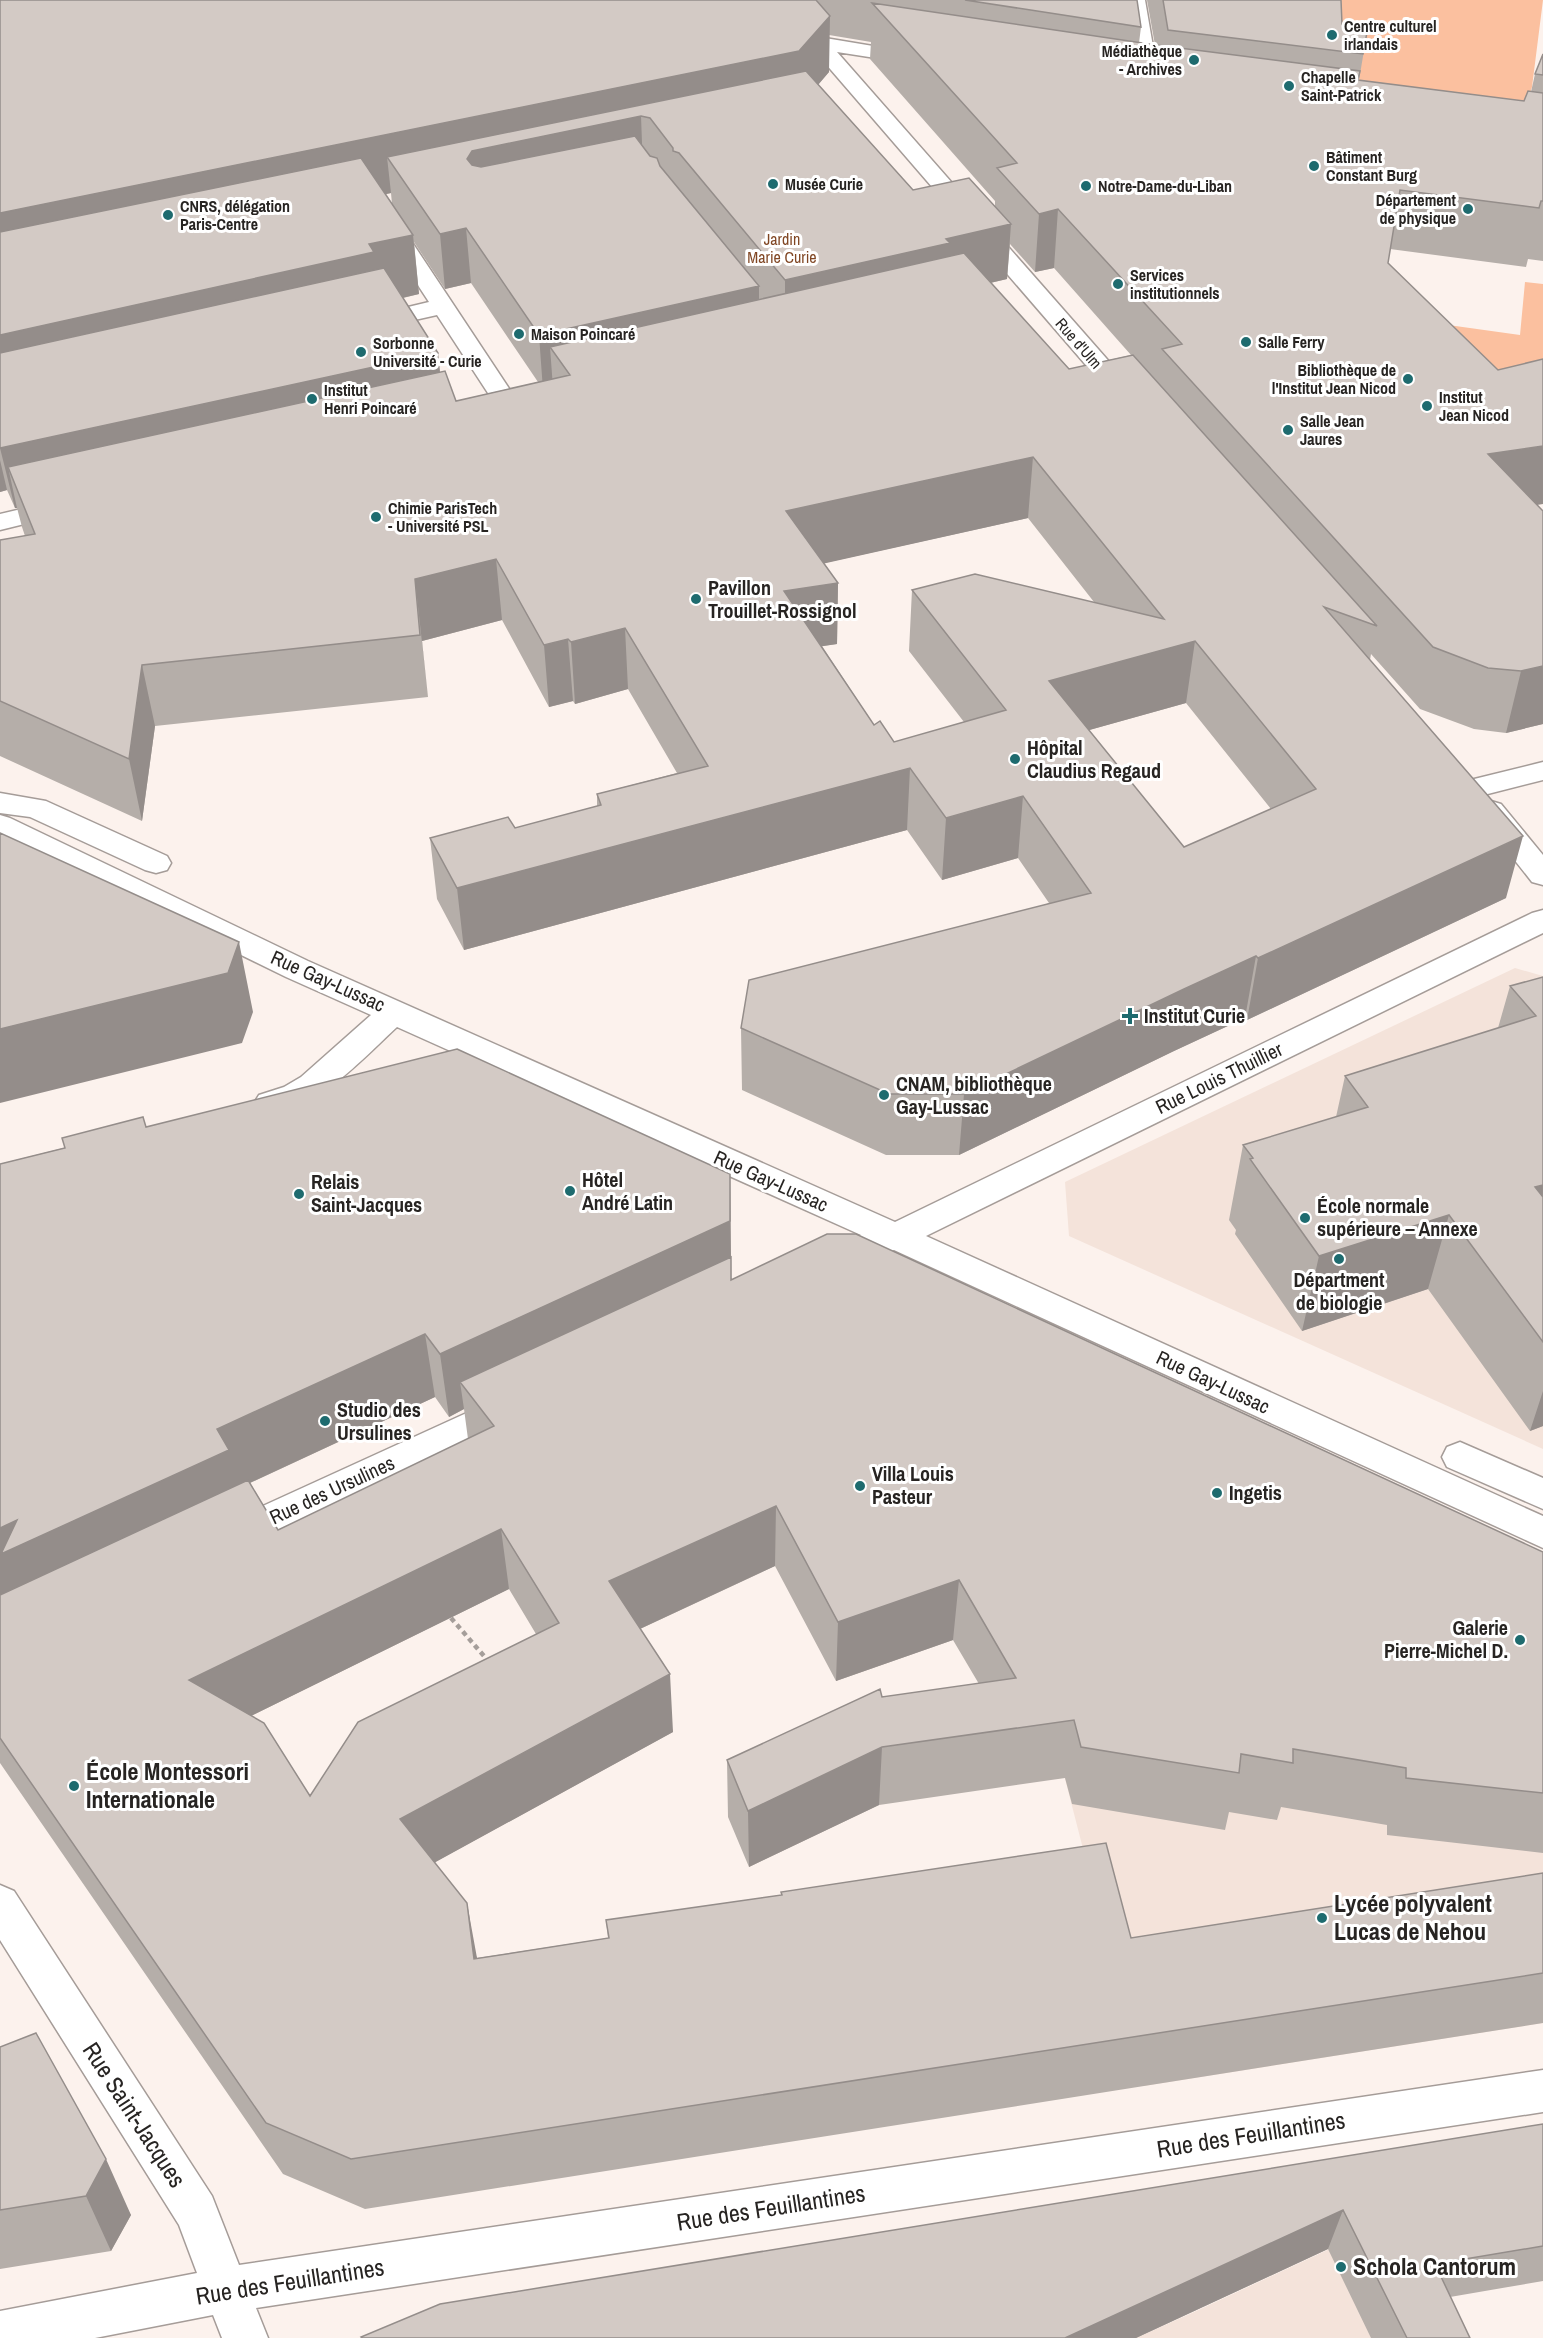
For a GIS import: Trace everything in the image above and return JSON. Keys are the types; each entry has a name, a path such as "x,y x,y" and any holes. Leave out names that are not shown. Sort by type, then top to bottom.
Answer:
{"street":[{"name":"Rue d'Ulm","path":"782,0 820,43 857,105 1142,413"},
{"path":"1135,0 1147,94"},
{"path":"789,38 939,62"},
{"path":"380,213 444,306 498,410 537,401"},
{"path":"343,329 444,306"},
{"path":"0,522 81,504"},
{"path":"1543,771 1464,780 1543,875"},
{"path":"0,803 36,808 156,863"},
{"name":"Rue Gay-Lussac","path":"0,825 297,969 895,1236 1543,1533"},
{"name":"Rue Louis Thuillier","path":"895,1236 1543,920"},
{"path":"244,1110 295,1095 312,1085 395,1011"},
{"path":"807,1267 895,1236"},
{"name":"Rue des Ursulines","path":"205,1550 538,1394"},
{"path":"1460,1457 1543,1494"},
{"name":"Rue Saint-Jacques","path":"0,1904 196,2212 245,2338"},
{"name":"Rue des Feuillantines","path":"0,2334 225,2290 1543,2091"}],"path":[{"path":"451,1618 484,1656"}],"shaded area":[{"path":"1208,0 1543,0 1532,87 1520,125 1361,106"},
{"path":"1525,282 1543,284 1543,412 1391,317 1520,335"},
{"name":"École normale supérieure – Annexe","path":"1515,968 1543,976 1543,1449 1069,1236 1065,1182"},
{"name":"Lycée polyvalent Lucas de Nehou","path":"1053,1732 1543,1814 1543,2023 1144,2086"},
{"name":"Schola Cantorum","path":"1375,2228 1432,2338 1136,2338 1192,2313"}],"building":[{"path":"0,0 816,0 830,16 799,51 0,213"},
{"path":"965,0 1137,0 1141,27"},
{"path":"1163,0 1341,0 1342,24 1368,27 1363,54 1168,30"},
{"path":"872,3 1156,45 1360,71 1358,80 1524,101 1528,91 1543,93 1543,201 1539,208 1400,190 1388,263 1498,370 1543,359 1543,446 1488,454 1543,511 1543,666 1521,671 1488,668 1433,647 1162,349 1182,344 1058,209 1039,214 997,168 1017,163"},
{"path":"1543,54 1543,75 1535,74"},
{"path":"806,71 913,190 969,178 1011,224 946,239 950,243 785,280 679,153 673,151 650,118 641,116 472,151 467,159 472,165 481,167 635,136 650,156 657,158 660,166 759,286 539,335 466,228 440,234 387,157"},
{"path":"361,158 413,235 369,244 374,252 0,335 0,232"},
{"path":"964,253 1069,369 1133,355 1377,626 1324,607 1523,836 1258,958 1256,956 1184,989 964,1094 889,1094 741,1028 749,980 1091,893 1023,796 946,818 910,768 457,888 430,838 508,817 515,828 601,805 597,794 708,766 625,628 571,642 568,639 544,645 496,559 415,579 420,635 142,665 129,759 0,701 0,540 35,534 8,467 445,371 456,401 570,375 550,347","holes":["1033,457 1164,619 975,574 912,590 1006,710 894,742 880,721 874,725 784,591 838,583 786,511","1195,641 1316,789 1184,847 1049,681"]},
{"path":"384,268 438,353 0,448 0,353"},
{"path":"0,833 239,942 228,973 0,1029"},
{"path":"1543,977 1543,1185 1535,1187 1543,1197 1543,1342 1449,1215 1319,1256 1250,1159 1253,1158 1243,1145 1368,1107 1345,1076 1536,1016 1510,986"},
{"path":"457,1049 730,1174 730,1221 440,1354 425,1334 217,1429 229,1450 1,1554 17,1520 0,1528 0,1164 65,1148 62,1138 143,1117 146,1127"},
{"path":"827,1234 856,1234 1543,1552 1543,1793 1406,1778 1406,1768 1293,1749 1293,1763 1241,1754 1239,1773 1081,1747 1074,1720 882,1747 748,1811 727,1760 880,1689 882,1697 1016,1678 959,1580 838,1622 776,1506 609,1581 670,1674 400,1819 467,1903 474,1959 609,1938 606,1920 782,1895 781,1892 1106,1843 1131,1938 1543,1873 1543,1973 351,2159 266,2123 0,1738 0,1595 248,1480 278,1530 494,1426 460,1382 731,1257 731,1280","holes":["501,1529 559,1623 358,1722 310,1796 264,1723 189,1680"]},
{"path":"36,2033 106,2159 86,2196 0,2210 0,2047"},
{"path":"1543,2124 1543,2246 1435,2264 1470,2338 1407,2338 1343,2210 1065,2338 361,2337 440,2304"}],"place":[{"name":"Centre culturel irlandais","path":"1332,35"},
{"name":"Médiathèque - Archives","path":"1194,60"},
{"name":"Chapelle Saint-Patrick","path":"1289,86"},
{"name":"Bâtiment Constant Burg","path":"1314,166"},
{"name":"Musée Curie","path":"773,184"},
{"name":"Notre-Dame-du-Liban","path":"1086,186"},
{"name":"Département de physique","path":"1468,209"},
{"name":"CNRS, délégation Paris-Centre","path":"168,215"},
{"name":"Services institutionnels","path":"1118,284"},
{"name":"Maison Poincaré","path":"519,334"},
{"name":"Salle Ferry","path":"1246,342"},
{"name":"Sorbonne Université - Curie","path":"361,352"},
{"name":"Bibliothèque de l'Institut Jean Nicod","path":"1408,379"},
{"name":"Institut Henri Poincaré","path":"312,399"},
{"name":"Institut Jean Nicod","path":"1427,406"},
{"name":"Salle Jean Jaures","path":"1288,430"},
{"name":"Chimie ParisTech - Université PSL","path":"376,517"},
{"name":"Pavillon Trouillet-Rossignol","path":"696,599"},
{"name":"Hôpital Claudius Regaud","path":"1015,759"},
{"name":"Institut Curie","path":"1130,1016"},
{"name":"CNAM, bibliothèque Gay-Lussac","path":"884,1095"},
{"name":"Hôtel André Latin","path":"570,1191"},
{"name":"Relais Saint-Jacques","path":"299,1194"},
{"name":"École normale supérieure – Annexe","path":"1305,1218"},
{"name":"Départment de biologie","path":"1339,1259"},
{"name":"Studio des Ursulines","path":"325,1421"},
{"name":"Villa Louis Pasteur","path":"860,1486"},
{"name":"Ingetis","path":"1217,1493"},
{"name":"Galerie Pierre-Michel D.","path":"1520,1640"},
{"name":"École Montessori Internationale","path":"74,1786"},
{"name":"Lycée polyvalent Lucas de Nehou","path":"1322,1918"},
{"name":"Schola Cantorum","path":"1341,2267"}],"park label":[{"name":"Jardin Marie Curie","path":"782,248"}]}
